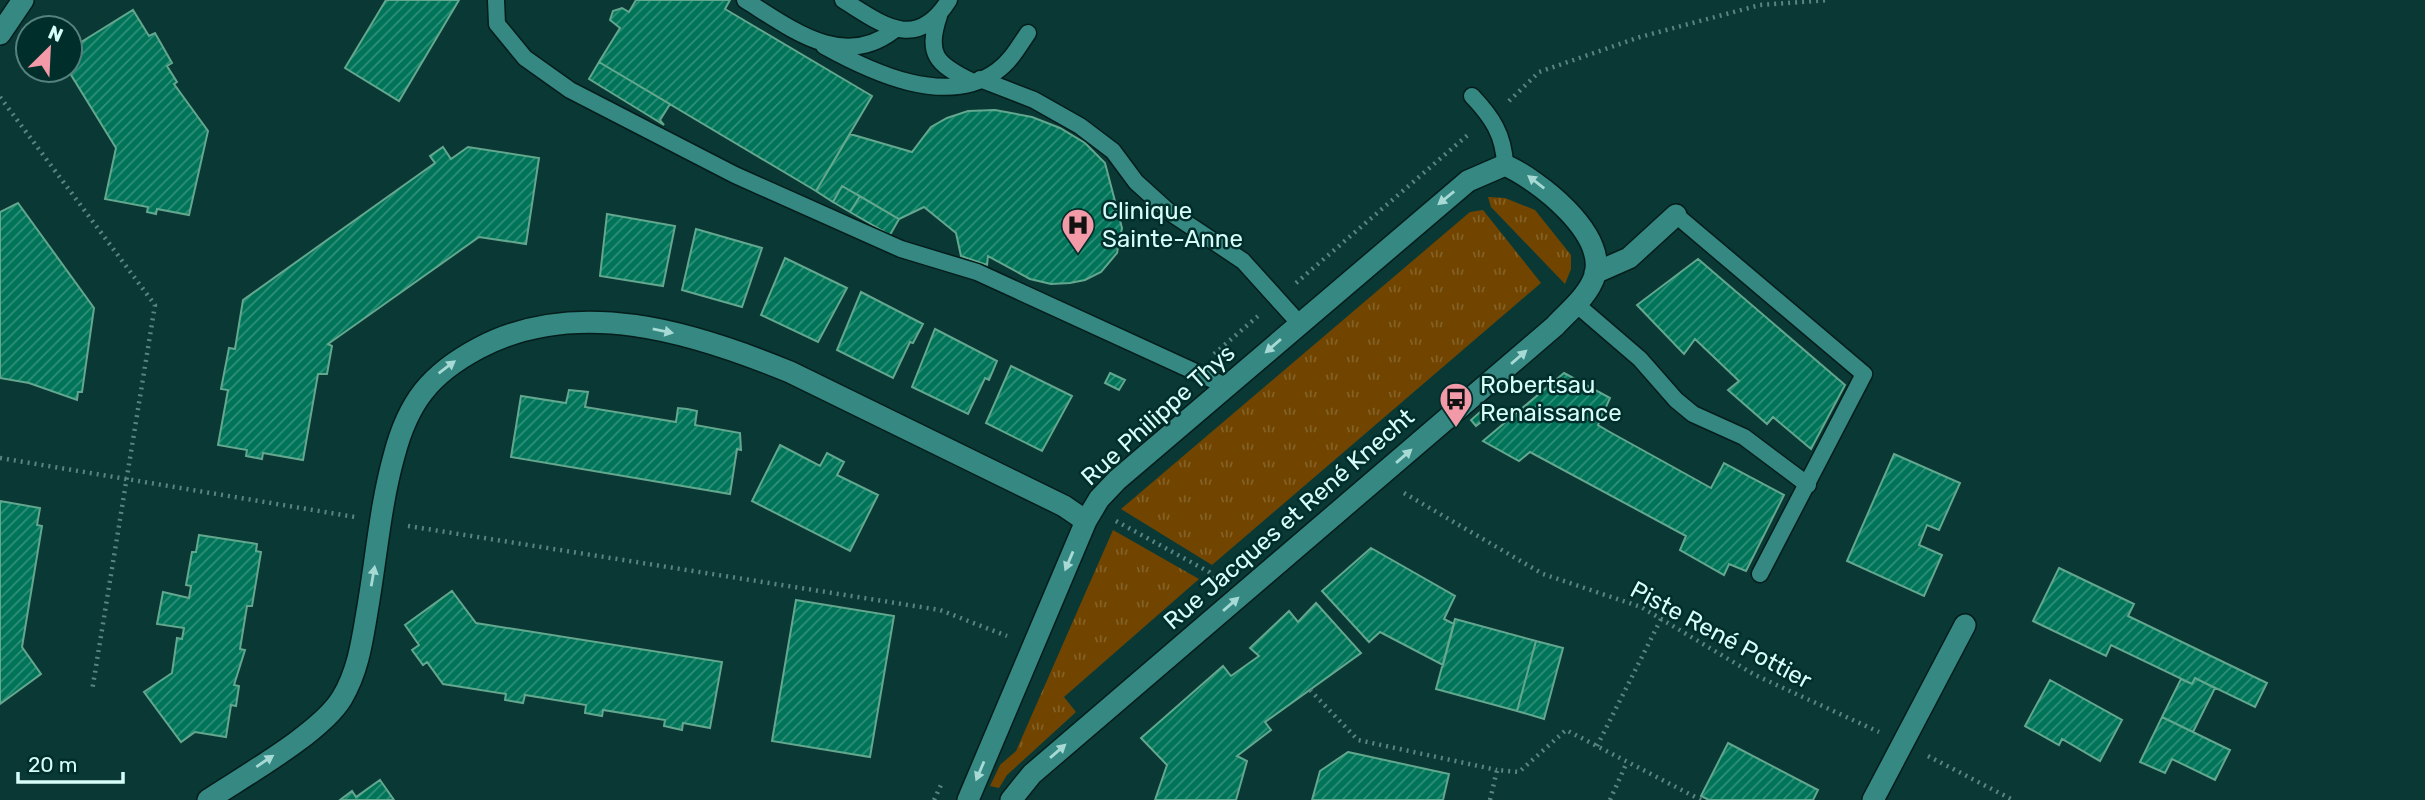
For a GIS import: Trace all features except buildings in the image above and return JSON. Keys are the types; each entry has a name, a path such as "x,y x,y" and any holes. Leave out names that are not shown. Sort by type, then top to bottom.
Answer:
{"street":[{"path":"0,34 23,0"},
{"path":"1505,165 1529,176 1554,196 1569,214 1595,251 1595,274 1629,258 1676,215"},
{"name":"Rue Philippe Thys","path":"968,800 1090,515 1117,480 1449,194 1486,171 1505,165"},
{"name":"Rue Jacques et René Knecht","path":"1011,800 1032,774 1555,326 1586,292 1595,274"},
{"path":"208,800 318,725 341,700 358,665 394,457 407,417 436,376 456,360 502,336 542,324 566,322 659,329 743,353 790,372 1064,506 1090,515"},
{"path":"1873,800 1965,625"}],"lane":[{"path":"496,0 497,24 518,50 569,90 735,175 901,249 977,272 1226,387"},
{"path":"745,0 859,66 929,86 975,80 1006,64 1028,33"},
{"path":"843,0 893,31"},
{"path":"949,0 939,16 931,38 935,52 945,67 1034,100 1080,127 1113,151 1136,182 1167,211 1243,261 1300,323"},
{"path":"824,46 860,46 880,41 893,31 912,30 939,16"},
{"path":"1472,96 1492,116 1504,144 1505,165"},
{"path":"1676,215 1864,374 1760,575"},
{"path":"1576,304 1640,359 1676,400 1693,414 1744,437 1808,485"}],"path":[{"path":"1471,133 1539,72 1592,53 1760,5 1829,0"},
{"path":"0,97 155,305 92,691"},
{"path":"0,458 940,610 1007,636"},
{"name":"Piste René Pottier","path":"1381,476 1415,502 1543,575 1641,607 1755,675 1903,743 2013,800"},
{"path":"1090,515 1209,572 1234,601"},
{"path":"1597,746 1661,619"},
{"path":"1310,690 1359,740 1497,770 1520,772 1566,730 1701,800"},
{"path":"1611,800 1628,762"},
{"path":"1490,800 1497,770"}],"green space":[{"path":"1488,197 1505,198 1535,210 1571,255 1571,269 1565,284 1491,207"},
{"path":"1483,210 1541,283 1212,565 1121,509 1470,212"},
{"path":"1113,530 1199,579 1064,697 1076,712 1007,775 999,788 990,786 1000,765 1016,751"}],"place":[{"name":"Clinique Sainte-Anne","path":"1078,255"},
{"name":"Robertsau Renaissance","path":"1456,429"}]}
